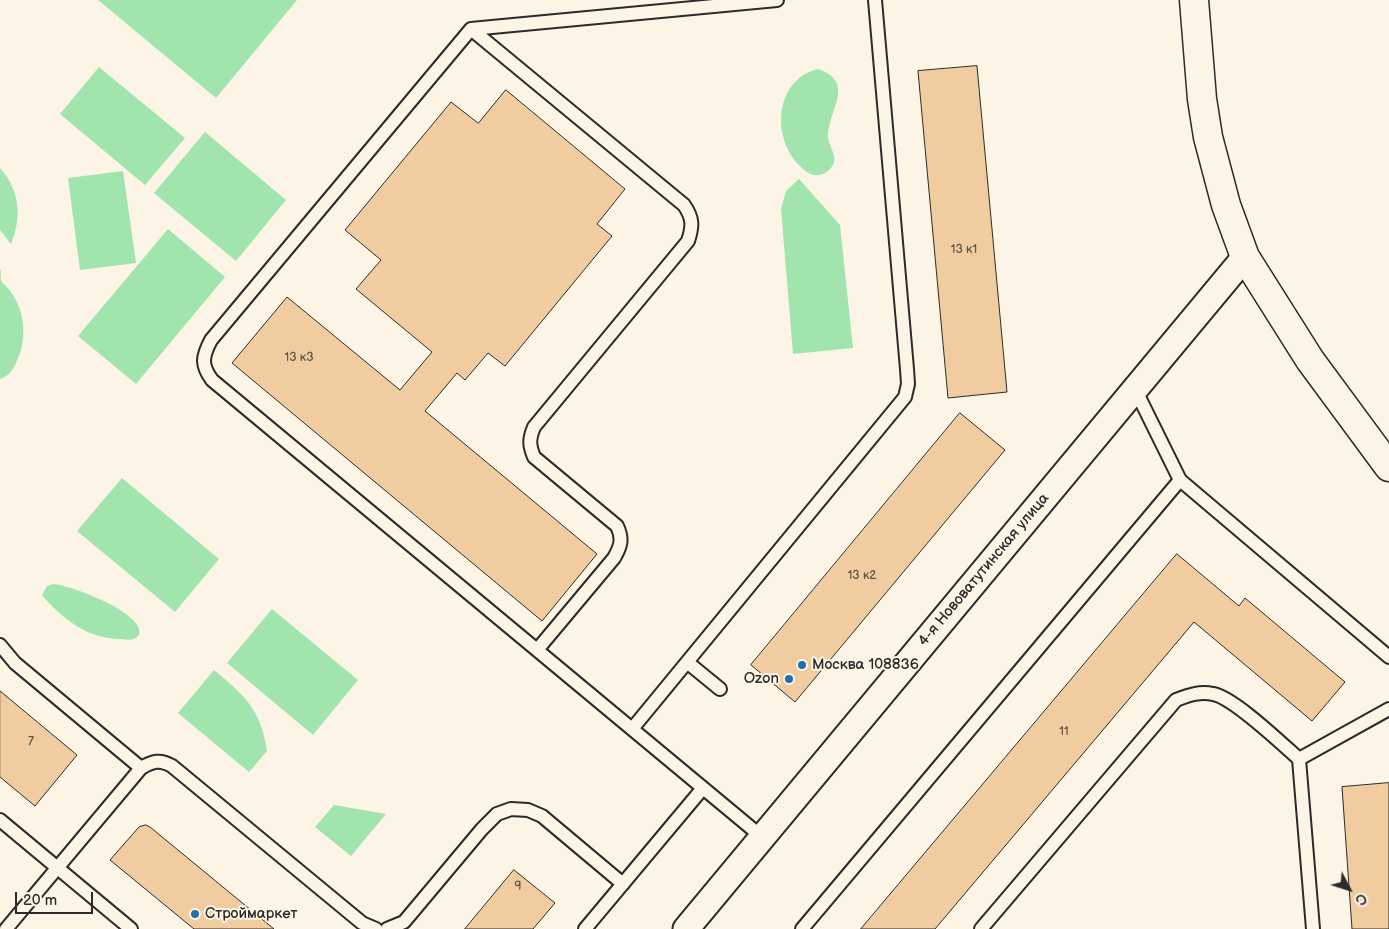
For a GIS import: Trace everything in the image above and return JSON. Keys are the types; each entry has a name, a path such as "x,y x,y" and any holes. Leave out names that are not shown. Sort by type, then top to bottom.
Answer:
{"street":[{"path":"1194,0 1202,99 1208,137 1226,205 1245,257 1310,360 1389,467"},
{"name":"4-я Нововатутинская улица","path":"693,926 762,837 1245,257"}],"lane":[{"path":"762,837 212,380 204,369 202,357 217,333 471,29 778,0"},
{"path":"632,729 905,397 908,384 907,369 875,0"},
{"path":"471,29 684,205 691,215 693,227 688,241 534,427 529,438 529,446 534,457 617,526 621,535 621,546 614,558 537,650"},
{"path":"1135,389 1180,480 1389,657"},
{"path":"802,929 1180,480"},
{"path":"0,645 15,663 141,768"},
{"path":"687,662 720,689"},
{"path":"981,929 1176,700 1196,693 1216,694 1237,707 1299,759 1313,929"},
{"path":"1299,759 1389,709"},
{"path":"6,929 141,768 153,761 164,761 362,923 376,929"},
{"path":"585,929 702,788"},
{"path":"387,929 404,922 482,829 497,814 511,809 528,810 542,816 623,884"},
{"path":"0,820 131,929"}],"green space":[{"path":"98,0 297,0 216,98"},
{"path":"99,67 185,138 145,185 60,114"},
{"path":"818,69 836,81 838,97 829,126 828,136 834,154 833,165 827,172 814,175 804,170 790,153 784,140 781,125 782,110 786,96 793,84 804,75"},
{"path":"205,132 286,200 236,261 154,193"},
{"path":"0,168 12,185 17,204 17,224 11,244 0,230"},
{"path":"123,171 136,263 80,270 68,178"},
{"path":"799,179 840,225 853,348 793,354 781,209 786,191"},
{"path":"168,229 225,277 136,384 78,336"},
{"path":"0,269 2,282 10,290 20,309 23,336 20,354 16,363 10,373 0,379"},
{"path":"122,478 219,559 175,612 77,531"},
{"path":"53,584 75,589 120,610 131,618 138,627 139,635 131,640 109,638 98,636 77,626 58,612 42,595 47,586"},
{"path":"272,609 358,680 313,735 227,663"},
{"path":"214,670 250,704 260,724 267,751 249,772 178,713"},
{"path":"334,805 386,814 351,856 315,827"}],"building":[{"path":"977,66 1007,392 948,398 918,71"},
{"path":"506,90 625,189 597,224 612,236 505,366 488,353 465,380 457,373 425,411 597,554 542,621 232,363 287,297 400,390 432,352 356,289 381,260 345,230 451,102 478,123"},
{"path":"960,413 1005,450 795,702 751,665"},
{"path":"1177,554 1239,606 1245,598 1345,682 1312,721 1194,622 935,929 861,929"},
{"path":"0,691 77,755 35,806 0,777"},
{"path":"1389,783 1389,929 1352,929 1342,787"},
{"path":"146,825 274,929 194,929 110,860 139,827"},
{"path":"514,870 555,903 533,929 465,929"}],"place":[{"name":"Москва 108836","path":"802,665"},
{"name":"Ozon","path":"789,679"},
{"name":"Строймаркет","path":"195,914"}]}
